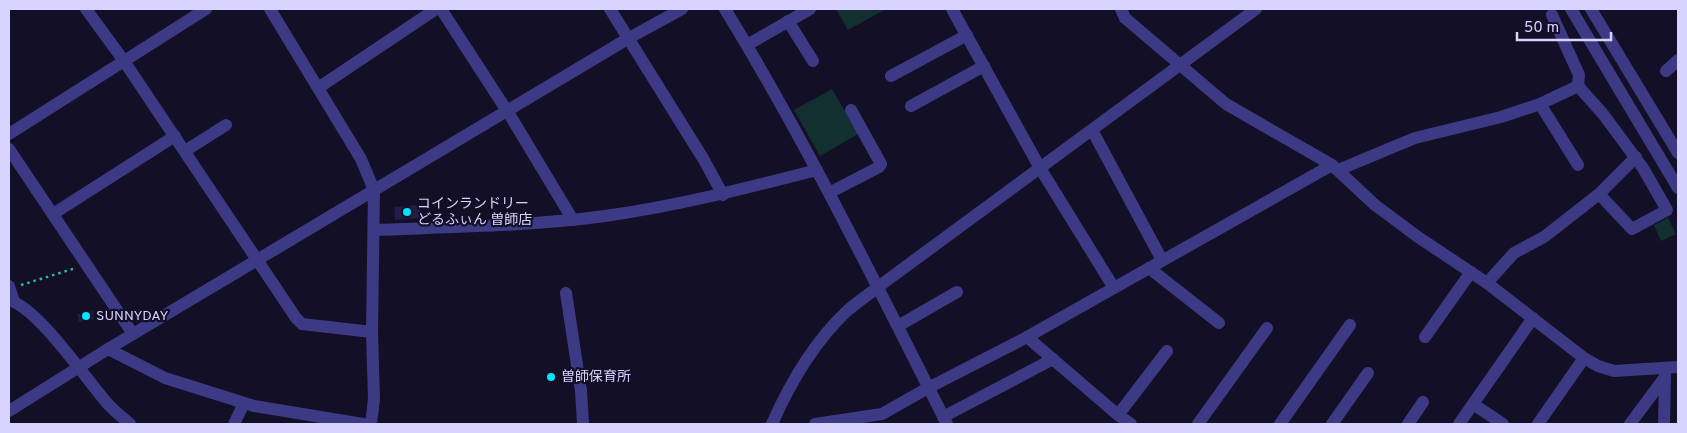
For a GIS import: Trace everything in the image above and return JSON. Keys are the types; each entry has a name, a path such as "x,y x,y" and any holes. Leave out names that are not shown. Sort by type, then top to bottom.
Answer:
{"street":[{"path":"86,9 175,136 296,318 302,324 372,332"},
{"path":"9,134 206,9"},
{"path":"270,9 361,159 374,190 372,332 374,399 371,424"},
{"path":"318,88 436,9"},
{"path":"441,9 507,111 573,220"},
{"path":"610,9 704,160 723,195"},
{"path":"9,411 374,190 629,38 682,9"},
{"path":"725,9 817,170 945,420 1053,359"},
{"path":"747,45 810,9"},
{"path":"952,9 1040,168 1114,288"},
{"path":"1121,9 1125,18 1226,104 1335,168 1375,205 1418,237 1471,272 1584,358 1598,366 1614,371 1665,372 1678,367"},
{"path":"772,424 792,382 821,339 847,311 1256,9"},
{"path":"1571,9 1678,188"},
{"path":"1591,9 1678,153"},
{"path":"1552,15 1579,75 1578,86 1603,114 1644,168 1667,210 1632,229 1598,194"},
{"path":"788,21 813,61"},
{"path":"891,76 967,35"},
{"path":"1666,71 1678,60"},
{"path":"911,106 984,66"},
{"path":"815,424 882,414 1027,337 1162,260 1335,168 1415,138 1540,104 1578,86"},
{"path":"1540,104 1578,165"},
{"path":"829,193 879,167 881,164 851,110"},
{"path":"185,151 226,124"},
{"path":"1092,130 1162,260"},
{"path":"53,214 175,136"},
{"path":"9,149 134,334"},
{"path":"1487,284 1514,253 1544,237 1598,194 1636,157"},
{"path":"374,230 573,220 607,216 723,195 817,170"},
{"path":"1149,268 1219,323"},
{"path":"1424,337 1471,272"},
{"path":"898,326 958,292"},
{"path":"10,294 38,320 108,404 130,424"},
{"path":"566,294 581,391 583,424"},
{"path":"1459,424 1533,318"},
{"path":"1280,424 1350,324"},
{"path":"1198,424 1267,328"},
{"path":"1027,337 1118,416 1130,424"},
{"path":"108,350 165,378 254,406 363,424"},
{"path":"1118,416 1167,351"},
{"path":"1538,424 1584,358"},
{"path":"1630,424 1665,372"},
{"path":"1664,424 1665,372"},
{"path":"1332,424 1368,373"},
{"path":"1408,424 1423,402"},
{"path":"234,424 244,403"},
{"path":"1473,404 1503,424"}],"path":[{"path":"10,294 87,264"}],"green space":[{"path":"836,9 886,9 848,30"},
{"path":"832,89 858,134 820,156 794,110"},
{"path":"1668,218 1676,234 1661,241 1654,225"}],"building":[{"name":"コインランドリー どるふぃん 曽師店","path":"420,205 420,218 395,220 394,207"},
{"name":"SUNNYDAY","path":"93,311 94,319 79,322 77,314"}],"place":[{"name":"コインランドリー どるふぃん 曽師店","path":"407,212"},
{"name":"SUNNYDAY","path":"86,316"},
{"name":"曽師保育所","path":"551,377"}]}
